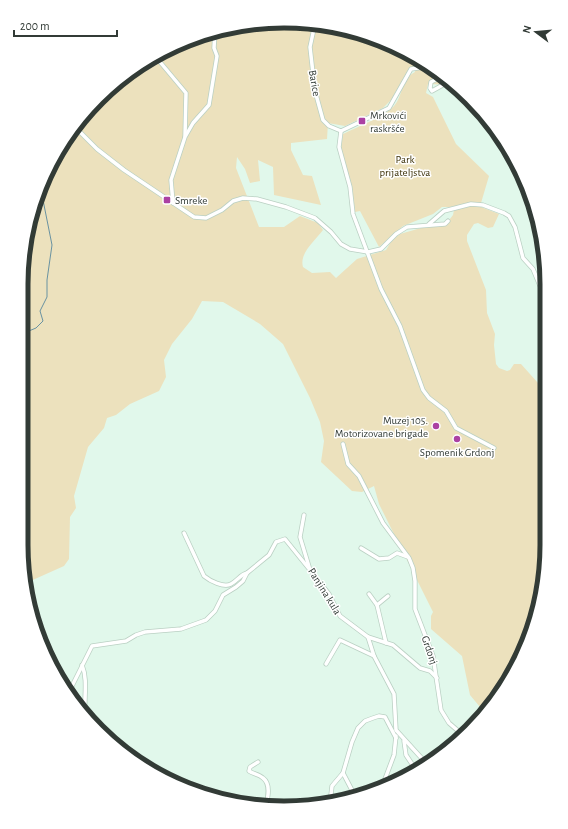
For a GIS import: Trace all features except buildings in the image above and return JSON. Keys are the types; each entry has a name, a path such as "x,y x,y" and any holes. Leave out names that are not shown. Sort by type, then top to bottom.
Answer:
{"street":[{"name":"Barice","path":"314,30 310,47 316,91 323,120 329,126 341,131"},
{"path":"173,203 171,180 185,137 193,123 209,105 217,56 214,48 215,38"},
{"path":"159,61 186,94 185,137"},
{"path":"421,68 410,69 389,108 341,131 339,147 350,187 354,214 381,289 400,326 425,395 446,411 456,428 494,448"},
{"path":"437,79 431,82 430,88 432,90 444,85"},
{"path":"79,131 108,158 194,217 206,218 222,210 232,201 243,198 257,199 293,209 315,218 332,232 341,244 350,249 368,252 381,248 396,234 407,227 428,224 445,224 448,221"},
{"path":"428,224 444,210 471,204 483,205 504,213 509,216 515,227 523,258 533,269 540,286"},
{"path":"343,444 348,464 359,476 383,523 409,558"},
{"name":"Panjina kula","path":"304,515 300,537 310,570 329,594 340,616 368,637 393,645 420,668 430,671 438,679"},
{"path":"184,533 204,576 208,580 224,585 231,584 243,574 247,573 269,555 274,545 280,540 285,540 291,545 310,570"},
{"path":"361,548 379,559 389,558 397,553 409,558"},
{"name":"Grdonj","path":"409,558 413,568 415,582 415,609 433,656 443,716 459,731"},
{"path":"71,687 93,646 126,641 145,632 182,629 206,620 215,611 223,595 240,584 247,573"},
{"path":"368,594 377,604 386,643"},
{"path":"377,604 388,596"},
{"path":"368,637 374,656 394,694 396,738 394,756 384,781"},
{"path":"326,664 340,640 374,656"},
{"path":"82,665 86,678 84,705"},
{"path":"331,797 332,786 343,773 352,742 358,728 365,721 379,716 385,717 396,738"},
{"path":"396,730 404,741 423,760"},
{"path":"404,741 406,755 413,766"},
{"path":"258,762 250,767 249,771 263,777 267,783 267,800"},
{"path":"343,773 353,791"}],"green space":[{"name":"Park prijateljstva","path":"284,28 317,30 350,37 382,47 397,54 412,62 440,81 444,85 428,84 426,93 433,97 456,144 489,176 481,203 442,207 433,214 403,226 379,247 360,211 355,212 352,187 341,148 343,134 377,118 390,110 397,102 407,79 415,72 414,67 409,69 391,100 383,108 345,126 328,123 327,139 291,143 291,150 303,175 312,176 321,205 274,195 273,167 258,160 260,181 250,183 245,169 237,157 236,168 259,227 284,227 300,216 318,223 323,230 305,252 302,262 303,267 312,273 330,272 336,278 357,259 386,250 392,240 400,234 428,226 440,226 446,224 453,215 454,210 476,205 499,214 493,227 488,228 478,223 474,224 467,235 467,241 486,290 487,313 495,334 494,345 496,364 499,368 507,371 510,370 514,364 521,364 538,383 540,383 540,545 538,578 535,595 521,643 506,673 487,701 481,708 470,695 462,656 431,629 431,616 433,612 379,504 374,486 362,492 352,491 321,462 324,441 320,422 310,398 283,344 260,324 223,302 202,301 192,319 172,344 164,360 166,377 159,391 130,404 116,415 107,418 104,428 88,447 74,496 76,508 70,517 69,559 64,566 31,581 28,545 28,284 30,251 33,234 47,186 62,156 81,128 115,92 128,81 156,62 186,47 218,37 251,30"}],"waterway":[{"path":"28,331 36,328 43,321 40,311 47,297 47,280 52,245 43,199"}],"place":[{"name":"Mrkovići raskršće","path":"362,121"},
{"name":"Smreke","path":"167,200"},
{"name":"Muzej 105. Motorizovane brigade","path":"436,426"},
{"name":"Spomenik Grdonj","path":"457,439"}]}
